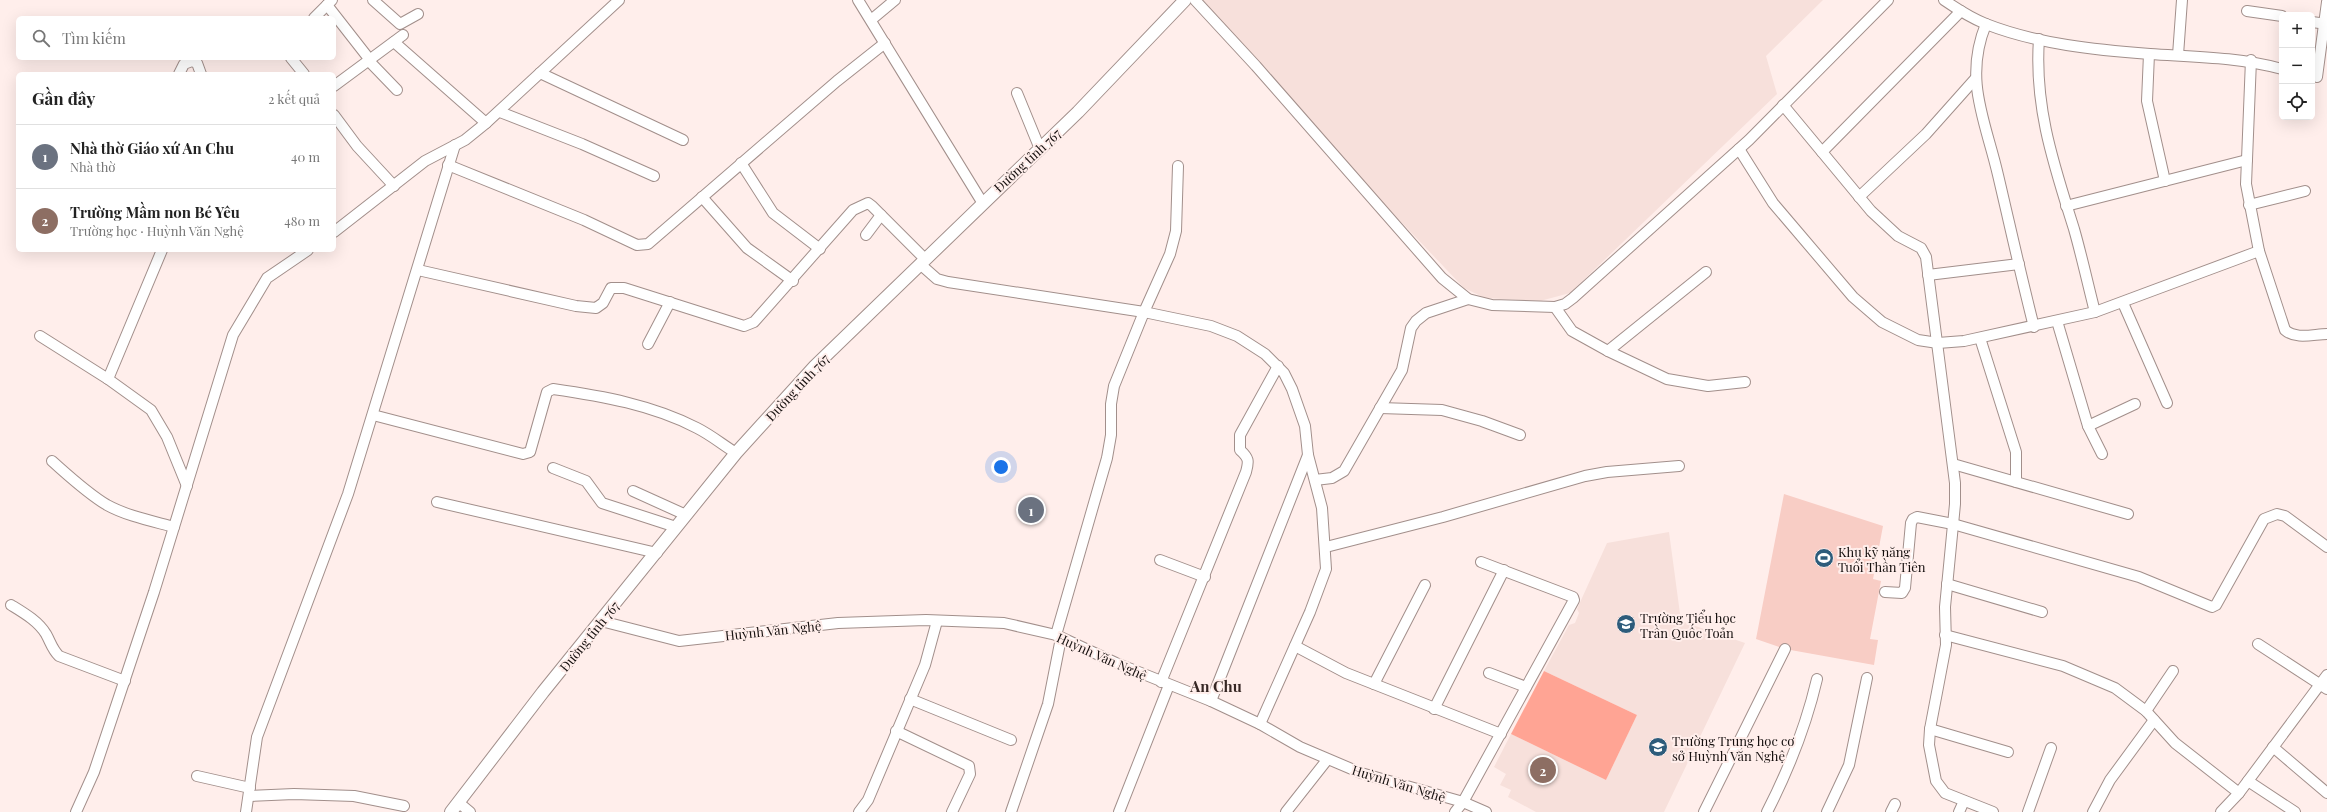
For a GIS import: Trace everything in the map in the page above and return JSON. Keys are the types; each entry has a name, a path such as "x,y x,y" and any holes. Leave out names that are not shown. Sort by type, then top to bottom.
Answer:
{"main road":[{"name":"Đường tỉnh 767","path":"454,807 546,688 657,553 676,527 736,453 815,366 982,202 1040,149 1185,0"}],"street":[{"path":"372,0 400,24 418,14"},
{"path":"336,230 425,161 455,145 500,112 619,0"},
{"path":"858,0 982,202"},
{"path":"871,20 895,0"},
{"path":"1195,0 1256,66 1432,268 1468,299 1492,306 1555,307 1565,304 1573,298 1740,149 1888,0"},
{"path":"1944,0 1986,24 2039,39 2075,46 2149,54 2251,60 2279,68"},
{"path":"2178,55 2182,0"},
{"path":"2319,77 2327,2"},
{"path":"316,16 330,3 369,61 397,90"},
{"path":"1822,152 1961,11"},
{"path":"2246,11 2279,16"},
{"path":"2315,22 2325,24"},
{"path":"1986,24 1977,51 1975,79 1978,102 1998,172 2034,327"},
{"path":"336,85 403,35"},
{"path":"2039,39 2038,80 2043,114 2057,182 2066,206 2095,312"},
{"path":"394,42 486,123"},
{"path":"448,165 584,220 637,245 648,244 657,238 741,163 885,43"},
{"path":"2149,54 2147,101 2165,181"},
{"path":"293,60 302,72"},
{"path":"2251,60 2246,184 2259,251 2285,330 2296,336 2327,334"},
{"path":"180,72 184,64 192,61 197,63 200,72"},
{"path":"540,73 683,140"},
{"path":"1860,197 1926,134 1975,79"},
{"path":"1017,93 1040,149"},
{"path":"1783,105 1871,211 1898,236 1924,251 1926,257 1938,343 1955,490 1953,524 1946,584 1944,661 1930,728 1929,745 1936,781 1945,793 1993,812"},
{"path":"500,112 582,144 654,176"},
{"path":"336,118 357,146 394,186"},
{"path":"246,812 257,737 343,508 418,270 455,145"},
{"path":"1740,149 1773,203 1853,297 1898,331 1918,340 1938,343 1980,338 2095,312 2123,303 2259,251"},
{"path":"2066,206 2247,160"},
{"path":"741,163 773,213 820,249"},
{"path":"1011,812 1048,704 1059,636 1107,458 1111,435 1111,404 1114,386 1144,312 1170,254 1176,231 1178,166"},
{"path":"2249,205 2305,191"},
{"path":"702,197 747,248 793,281"},
{"path":"418,270 576,306 596,308 603,303 611,288 617,288 670,302 744,326 749,326 793,281 854,210 862,205 868,204 881,215 937,279 948,282 1144,312 1211,326 1237,336 1265,354 1278,366 1292,389 1305,426 1308,455 1322,508 1326,547 1325,575 1260,724"},
{"path":"866,235 881,215"},
{"path":"108,378 161,252"},
{"path":"76,812 94,772 125,681 233,335 267,278 305,252"},
{"path":"1928,275 2019,264"},
{"path":"1608,351 1706,272"},
{"path":"1315,480 1332,478 1344,471 1402,370 1411,328 1416,321 1426,313 1468,299"},
{"path":"648,344 670,302"},
{"path":"2123,303 2167,403"},
{"path":"1555,307 1572,331 1608,351 1672,380 1712,386 1745,382"},
{"path":"2057,321 2088,426 2102,454"},
{"path":"40,336 108,378 150,410 167,437 187,486"},
{"path":"1980,338 2016,452 2016,482"},
{"path":"1119,812 1165,683 1249,462 1248,457 1240,450 1240,435 1278,366"},
{"path":"373,415 523,454 530,452 547,392 553,388 630,403 663,413 697,428 736,453"},
{"path":"2088,426 2135,404"},
{"path":"1380,408 1442,410 1520,435"},
{"path":"1211,701 1308,455"},
{"path":"52,461 84,489 108,505 132,515 174,527"},
{"path":"1953,464 2128,514"},
{"path":"1326,547 1443,517 1585,476 1607,472 1679,466"},
{"path":"553,468 586,481 602,503 676,527"},
{"path":"633,491 686,515"},
{"path":"437,502 657,553"},
{"path":"1885,592 1902,593 1905,588 1912,519 1917,518 1953,524 2139,577 2212,607 2216,605 2264,519 2277,514 2285,516 2327,547"},
{"path":"1160,560 1205,576"},
{"path":"1455,812 1463,802 1574,600 1573,597 1481,562"},
{"path":"1434,709 1504,570"},
{"path":"1946,584 2042,612"},
{"path":"1374,684 1425,585"},
{"path":"11,605 28,615 46,634 52,650 59,656 125,681"},
{"path":"859,812 868,800 925,665 937,620"},
{"name":"Huỳnh Văn Nghệ","path":"601,621 679,641 838,623 937,620 1004,623 1059,636 1165,683 1211,701 1260,724 1327,760 1366,775 1463,802 1486,812"},
{"path":"1945,635 2035,658 2083,674 2116,688 2146,711 2175,743 2239,792"},
{"path":"2258,644 2324,687"},
{"path":"1295,646 1374,684 1434,709 1501,734"},
{"path":"1704,812 1785,649"},
{"path":"2146,711 2173,670"},
{"path":"1489,673 1526,687"},
{"path":"2221,812 2248,781 2273,747 2324,687 2327,675"},
{"path":"1828,812 1849,765 1867,678"},
{"path":"1767,812 1789,769 1808,716 1817,679"},
{"path":"910,699 1011,740"},
{"path":"2092,812 2110,780 2154,720"},
{"path":"1930,728 2008,752"},
{"path":"896,732 969,766 970,774 952,812"},
{"path":"2273,747 2327,793"},
{"path":"2028,812 2051,748"},
{"path":"1286,812 1327,760"},
{"path":"197,776 249,792 354,796 404,806"},
{"path":"2248,781 2295,812"},
{"path":"1959,812 1964,801"},
{"path":"454,807 470,812"}],"shaded area":[{"path":"1194,0 1823,0 1766,56 1777,94 1570,293 1540,301 1485,298 1464,288 1192,2"},
{"name":"Khu kỹ năng Tuổi Thần Tiên","path":"1784,494 1883,526 1873,579 1881,581 1870,639 1878,640 1874,665 1785,649 1756,639"},
{"path":"1669,532 1681,621 1745,643 1664,812 1536,812 1508,797 1511,790 1500,785 1506,774 1494,767 1511,734 1606,780 1637,715 1544,671 1569,625 1575,623 1579,613 1577,609 1607,543"},
{"path":"1544,671 1637,715 1606,780 1511,734"}],"place":[{"name":"Nhà thờ Giáo xứ An Chu","path":"1031,510"},
{"name":"Khu kỹ năng Tuổi Thần Tiên","path":"1824,558"},
{"name":"Trường Tiểu học Trần Quốc Toản","path":"1626,624"},
{"name":"Trường Trung học cơ sở Huỳnh Văn Nghệ","path":"1658,747"},
{"name":"Trường Mầm non Bé Yêu","path":"1543,770"}],"district":[{"name":"An Chu","path":"1216,686"}]}
